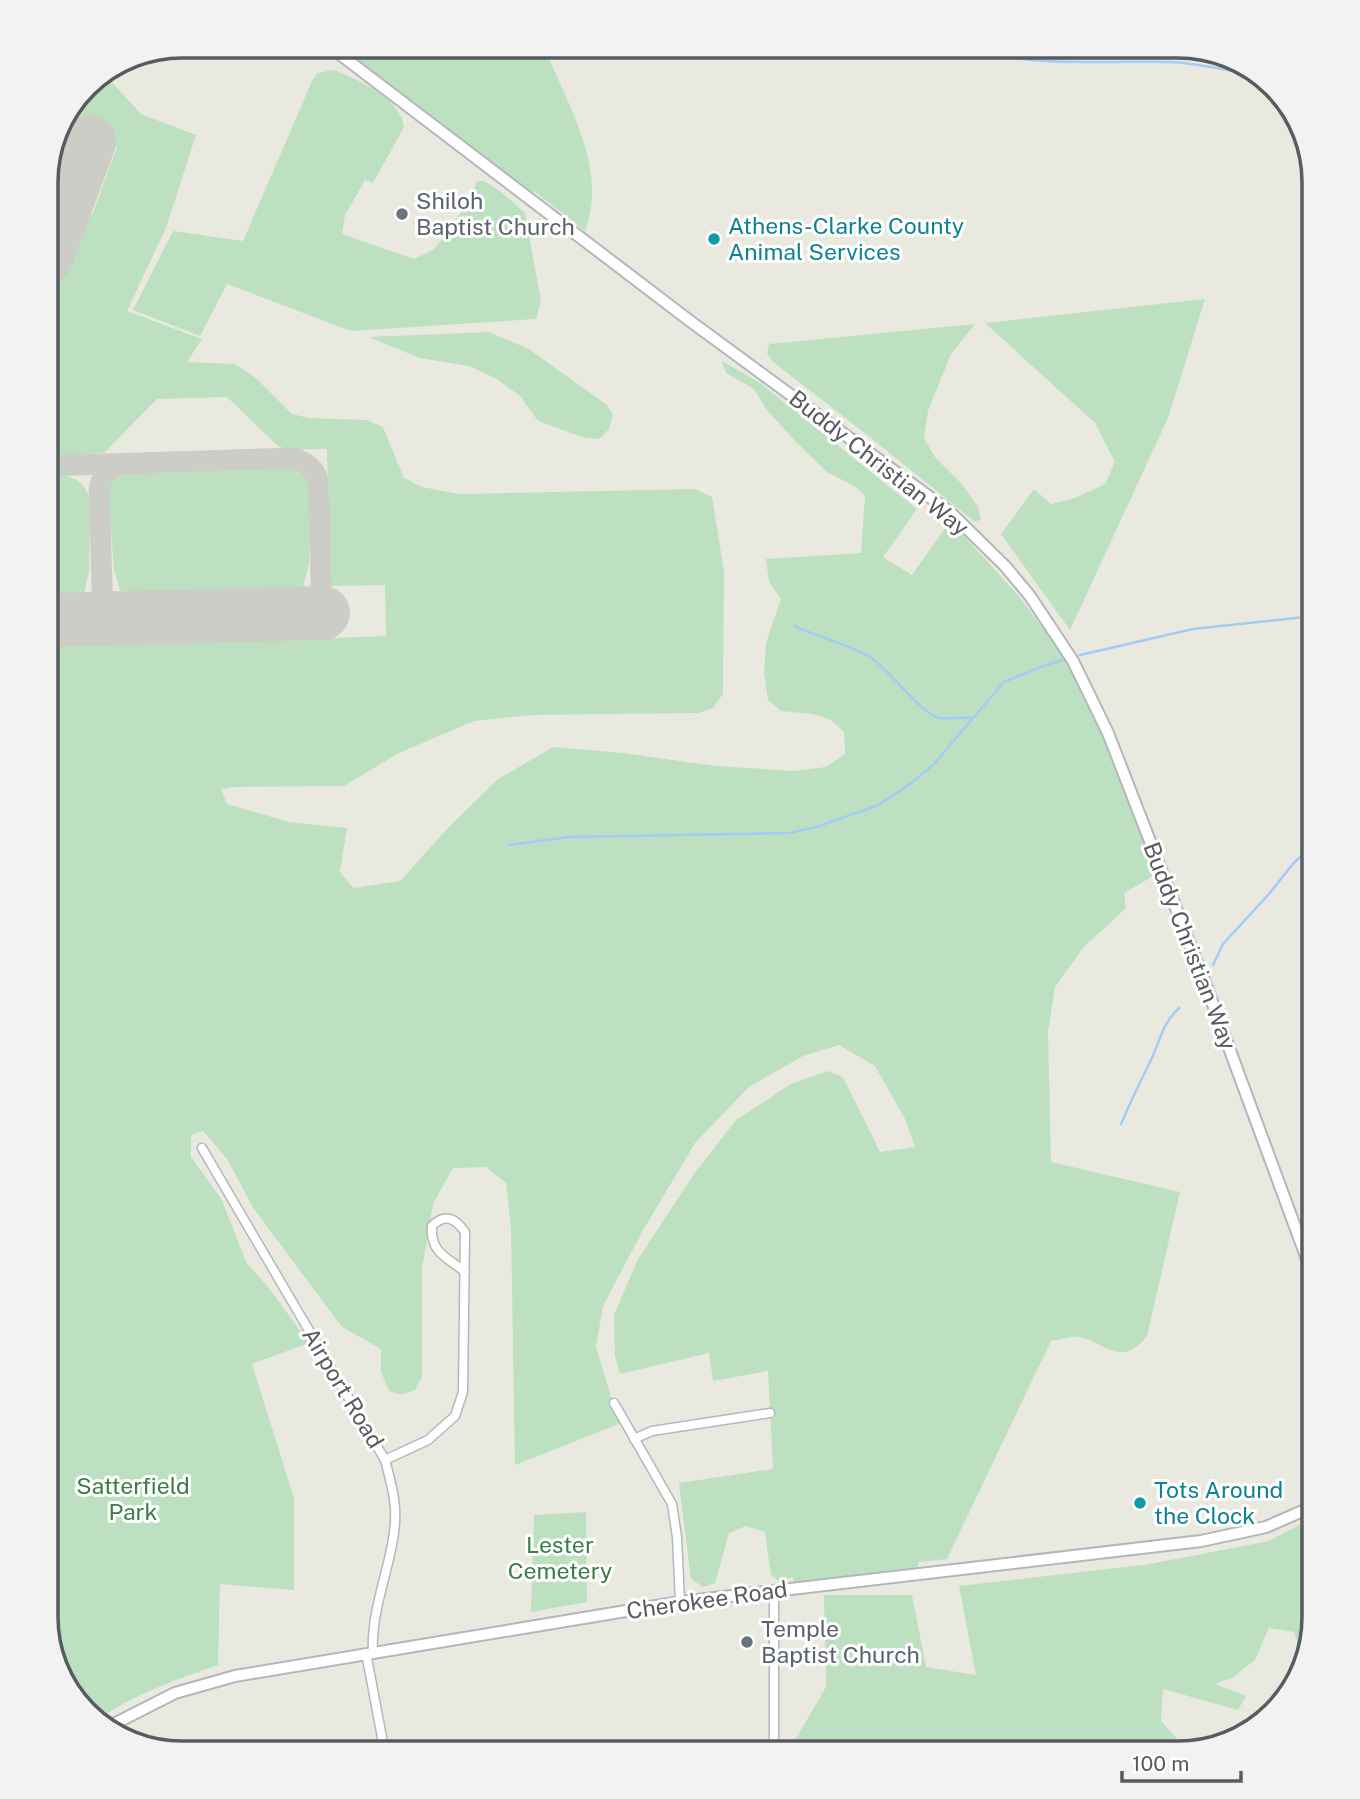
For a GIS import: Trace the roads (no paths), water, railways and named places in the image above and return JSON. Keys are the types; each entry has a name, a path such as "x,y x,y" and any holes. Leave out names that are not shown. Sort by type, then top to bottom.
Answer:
{"street":[{"name":"Buddy Christian Way","path":"345,58 608,260 950,512 1005,566 1030,596 1073,661 1108,733 1207,988 1302,1245"},
{"name":"Airport Road","path":"202,1149 385,1460 395,1508 394,1528 370,1653 383,1741"},
{"path":"385,1460 428,1440 455,1416 463,1392 465,1272 465,1231 458,1222 449,1217 439,1219 432,1226 434,1247 465,1272"},
{"path":"614,1403 672,1504 677,1537 680,1602"},
{"path":"634,1439 652,1432 770,1413"},
{"name":"Cherokee Road","path":"116,1722 175,1693 235,1676 680,1602 1201,1541 1266,1527 1302,1511"},
{"path":"774,1590 774,1741"}],"waterway":[{"path":"1013,58 1065,62 1180,63 1234,72"},
{"path":"1080,655 1193,629 1302,617"},
{"path":"794,626 870,657 933,716 973,718"},
{"path":"509,845 568,837 788,833 816,827 876,806 909,785 933,765 1004,682 1066,659"},
{"path":"1213,965 1223,944 1302,855"},
{"path":"1121,1124 1165,1027 1179,1008"}],"place":[{"name":"Shiloh Baptist Church","path":"402,214"},
{"name":"Athens-Clarke County Animal Services","path":"714,239"},
{"name":"Tots Around the Clock","path":"1140,1503"},
{"name":"Temple Baptist Church","path":"747,1642"}],"park label":[{"name":"Satterfield Park","path":"133,1499"},
{"name":"Lester Cemetery","path":"560,1558"}]}
